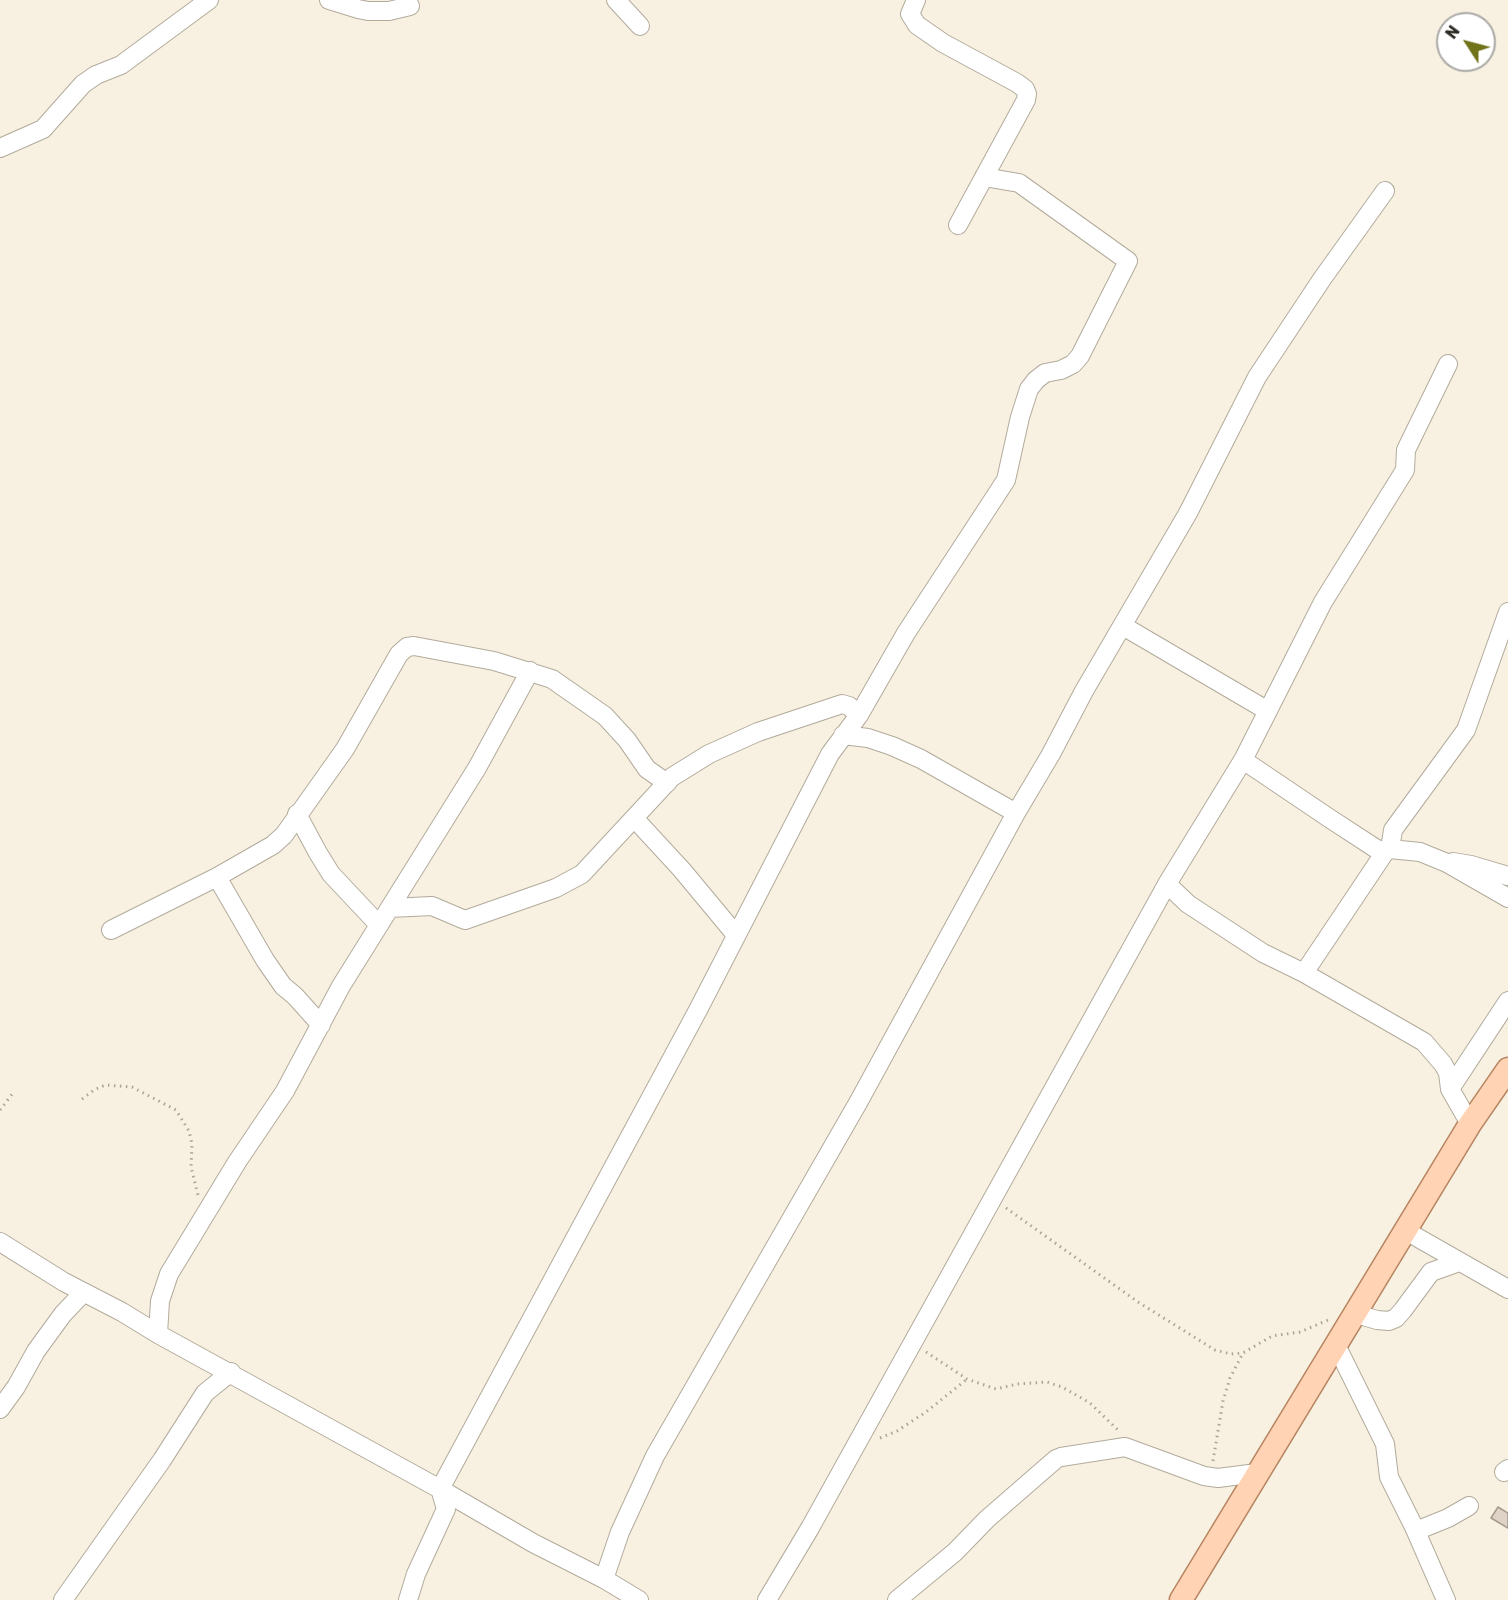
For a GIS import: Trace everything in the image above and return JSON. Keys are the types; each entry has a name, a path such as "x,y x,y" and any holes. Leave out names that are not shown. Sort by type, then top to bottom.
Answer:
{"main road":[{"path":"1181,1600 1470,1124 1504,1083"}],"street":[{"path":"0,148 43,129 83,84 96,75 121,65 209,0"},
{"path":"329,0 368,11 410,6"},
{"path":"616,0 640,26"},
{"path":"916,0 910,14 917,25 943,43 1017,83 1026,91 1026,100 958,225"},
{"path":"408,1600 416,1574 446,1509 441,1489 617,1163 830,754 859,715 906,633 1006,480 1020,417 1029,389 1045,373 1061,370 1073,364 1080,356 1128,261 1019,183 984,177"},
{"path":"604,1579 620,1532 655,1456 859,1101 1084,691 1188,513 1257,377 1322,279 1385,191"},
{"path":"767,1600 810,1528 1167,884 1243,760 1323,602 1405,470 1406,450 1448,364"},
{"path":"1304,974 1388,851 1393,830 1466,730 1508,612"},
{"path":"1123,626 1268,711"},
{"path":"111,930 217,877 273,845 284,835 345,749 402,649 414,646 494,660 552,679 605,716 627,740 647,769 667,783"},
{"path":"158,1334 160,1301 169,1274 237,1162 285,1091 341,986 477,768 530,671"},
{"path":"390,908 432,906 465,920 556,888 582,874 672,777 709,754 758,732 842,704 849,706 859,715"},
{"path":"843,735 868,738 921,759 1016,813"},
{"path":"1243,760 1375,848 1388,851 1420,852 1508,898"},
{"path":"297,814 318,854 332,874 379,926"},
{"path":"634,819 682,870 736,935"},
{"path":"1439,860 1471,865 1508,876"},
{"path":"217,877 277,977 321,1025"},
{"path":"1167,884 1188,904 1263,953 1424,1042 1443,1064 1448,1073 1450,1089 1470,1124"},
{"path":"1450,1089 1508,1001"},
{"path":"1406,1231 1508,1289"},
{"path":"0,1242 83,1293 231,1372 441,1489 532,1543 604,1579 639,1600"},
{"path":"1358,1311 1377,1320 1389,1321 1403,1310 1431,1272 1459,1262"},
{"path":"0,1409 16,1387 36,1351 63,1314 83,1293"},
{"path":"1336,1345 1386,1444 1389,1477 1446,1600"},
{"path":"63,1600 162,1460 205,1394 231,1372"},
{"path":"897,1600 955,1552 987,1519 1061,1457 1125,1447 1211,1477 1257,1473"},
{"path":"1416,1531 1448,1518 1469,1506"}],"path":[{"path":"82,1099 105,1085 132,1087 176,1110 189,1131 192,1144 191,1167 198,1197 205,1213"},
{"path":"0,1110 13,1093"},
{"path":"992,1198 1148,1308 1215,1350 1231,1354 1243,1353 1272,1336 1300,1332 1358,1311"},
{"path":"912,1343 967,1379 996,1389 1017,1384 1047,1382 1062,1387 1090,1403 1142,1452"},
{"path":"1211,1477 1223,1401 1230,1378 1243,1353"},
{"path":"853,1448 897,1431 926,1412 967,1379"}],"building":[{"path":"1498,1507 1508,1513 1508,1528 1491,1518"}]}
